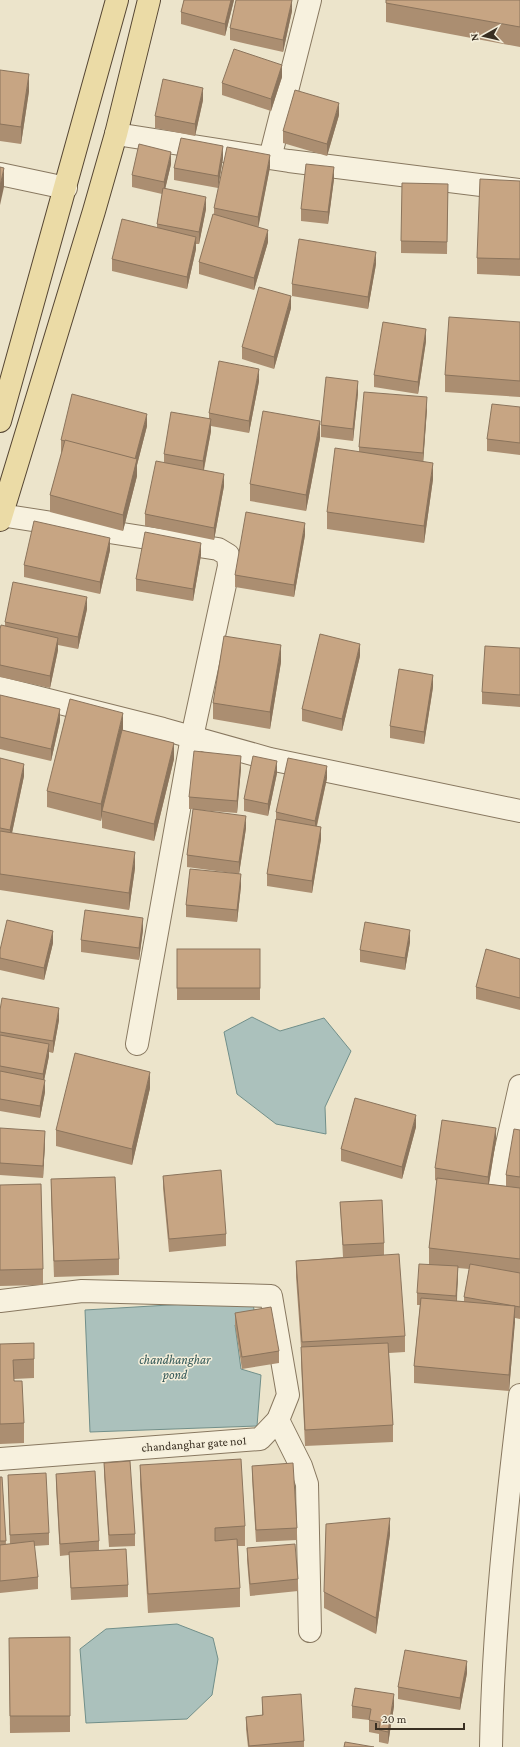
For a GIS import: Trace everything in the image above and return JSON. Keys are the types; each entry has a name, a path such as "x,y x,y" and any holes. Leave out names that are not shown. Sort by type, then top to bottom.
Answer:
{"main road":[{"path":"0,421 5,384 66,188 117,0"},
{"path":"1,517 43,384 116,134 149,0"}],"street":[{"path":"270,158 310,0"},
{"path":"116,134 270,158 520,190"},
{"path":"0,174 66,188"},
{"path":"1,517 218,548 228,554 229,566 192,737 137,1044"},
{"path":"0,688 192,737 270,759 520,811"},
{"path":"520,1086 495,1198 520,1202"},
{"name":"chandanghar gate no1","path":"0,1301 82,1291 271,1296 288,1395 278,1420 260,1439 0,1459"},
{"path":"491,1747 492,1697 506,1515 520,1395"},
{"path":"278,1420 301,1466 307,1484 310,1631"}],"water":[{"path":"252,1017 280,1031 324,1018 351,1051 325,1107 326,1134 276,1124 237,1094 224,1032"},
{"name":"chandhanghar pond","path":"253,1300 255,1321 235,1325 241,1369 261,1375 257,1426 90,1432 85,1310"},
{"path":"177,1624 213,1638 218,1659 212,1695 187,1719 86,1723 80,1649 106,1629"}],"building":[{"path":"184,0 231,0 225,24 181,12"},
{"path":"236,0 292,0 283,40 230,28"},
{"path":"386,0 520,0 520,27 386,3"},
{"path":"234,49 282,65 271,99 222,83"},
{"path":"0,70 29,74 21,127 0,124"},
{"path":"163,79 203,88 195,124 155,116"},
{"path":"295,90 339,103 327,144 283,131"},
{"path":"181,138 223,146 218,176 174,168"},
{"path":"139,144 171,152 164,182 132,175"},
{"path":"227,147 270,155 258,217 214,208"},
{"path":"306,164 334,167 328,212 301,209"},
{"path":"0,167 4,168 0,186"},
{"path":"480,179 520,181 520,259 477,258"},
{"path":"402,183 448,184 447,242 401,241"},
{"path":"163,188 206,197 199,232 157,224"},
{"path":"213,214 268,230 254,278 199,262"},
{"path":"122,219 196,237 187,277 112,259"},
{"path":"299,239 376,252 368,297 292,284"},
{"path":"259,287 291,296 274,357 242,347"},
{"path":"449,317 520,322 520,381 445,375"},
{"path":"383,322 426,329 418,382 374,375"},
{"path":"219,361 259,369 249,421 209,413"},
{"path":"326,377 358,381 353,429 321,425"},
{"path":"364,392 427,397 423,453 359,447"},
{"path":"72,394 147,414 135,459 61,440"},
{"path":"492,404 520,407 520,443 487,439"},
{"path":"263,411 320,421 306,495 250,484"},
{"path":"171,412 211,419 203,461 164,454"},
{"path":"65,440 137,459 123,515 50,495"},
{"path":"335,448 433,463 424,526 327,512"},
{"path":"156,461 224,474 214,528 145,514"},
{"path":"246,512 305,523 294,585 235,575"},
{"path":"34,521 110,538 100,582 24,565"},
{"path":"145,532 201,543 193,589 136,579"},
{"path":"13,582 87,597 78,637 5,622"},
{"path":"1,625 58,638 50,676 0,665"},
{"path":"320,634 360,644 342,719 302,709"},
{"path":"224,636 281,645 270,712 213,703"},
{"path":"485,646 520,648 520,695 482,692"},
{"path":"399,669 433,675 424,732 390,726"},
{"path":"0,695 60,709 51,749 0,737"},
{"path":"70,699 123,713 101,804 47,791"},
{"path":"122,730 174,743 154,824 102,811"},
{"path":"194,751 241,756 237,801 189,797"},
{"path":"253,756 277,761 268,804 244,799"},
{"path":"0,758 24,764 10,830 0,828"},
{"path":"288,758 327,766 315,821 276,812"},
{"path":"193,809 246,816 239,862 187,855"},
{"path":"276,819 321,827 312,881 267,874"},
{"path":"0,831 135,852 129,893 0,874"},
{"path":"190,869 241,874 237,910 186,905"},
{"path":"85,910 143,918 139,948 81,940"},
{"path":"7,920 53,931 44,968 0,958 0,950"},
{"path":"365,922 410,930 405,958 360,950"},
{"path":"177,949 260,949 260,988 177,988"},
{"path":"486,949 520,959 520,998 476,987"},
{"path":"2,998 59,1008 53,1041 0,1032 0,1010"},
{"path":"0,1035 49,1044 43,1074 0,1066"},
{"path":"75,1053 150,1072 132,1149 56,1130"},
{"path":"0,1071 45,1080 40,1106 0,1099"},
{"path":"355,1098 416,1115 402,1167 341,1149"},
{"path":"442,1120 496,1128 488,1177 435,1168"},
{"path":"0,1128 45,1131 43,1166 0,1163"},
{"path":"514,1129 520,1130 520,1177 506,1175"},
{"path":"221,1170 226,1234 169,1239 163,1176"},
{"path":"115,1177 119,1259 54,1261 51,1179"},
{"path":"437,1178 520,1188 520,1259 429,1248"},
{"path":"41,1184 43,1269 0,1270 0,1185"},
{"path":"382,1200 384,1243 343,1245 340,1202"},
{"path":"399,1254 405,1336 302,1342 296,1261"},
{"path":"419,1264 458,1266 456,1296 417,1293"},
{"path":"470,1264 520,1273 520,1307 464,1297"},
{"path":"421,1298 515,1306 509,1375 414,1366"},
{"path":"271,1307 279,1351 242,1357 235,1313"},
{"path":"34,1343 34,1359 13,1360 14,1381 22,1381 24,1423 0,1424 0,1344"},
{"path":"388,1343 393,1425 305,1430 301,1347"},
{"path":"241,1459 245,1526 215,1528 215,1541 237,1539 240,1588 148,1594 140,1465"},
{"path":"130,1461 135,1534 109,1535 104,1463"},
{"path":"293,1463 297,1528 256,1530 252,1466"},
{"path":"95,1471 99,1541 60,1544 56,1474"},
{"path":"46,1473 49,1533 10,1535 8,1475"},
{"path":"0,1477 2,1477 6,1541 0,1541"},
{"path":"390,1518 376,1618 324,1592 326,1524"},
{"path":"34,1541 38,1577 0,1581 0,1545"},
{"path":"295,1544 298,1579 250,1584 247,1548"},
{"path":"126,1549 128,1585 71,1588 69,1552"},
{"path":"70,1637 70,1716 10,1716 9,1638"},
{"path":"405,1650 467,1661 460,1698 398,1687"},
{"path":"355,1688 394,1694 388,1732 379,1730 380,1722 369,1720 371,1709 352,1706"},
{"path":"301,1694 304,1741 249,1746 246,1717 263,1715 262,1697"},
{"path":"345,1742 374,1747 344,1747"}]}
